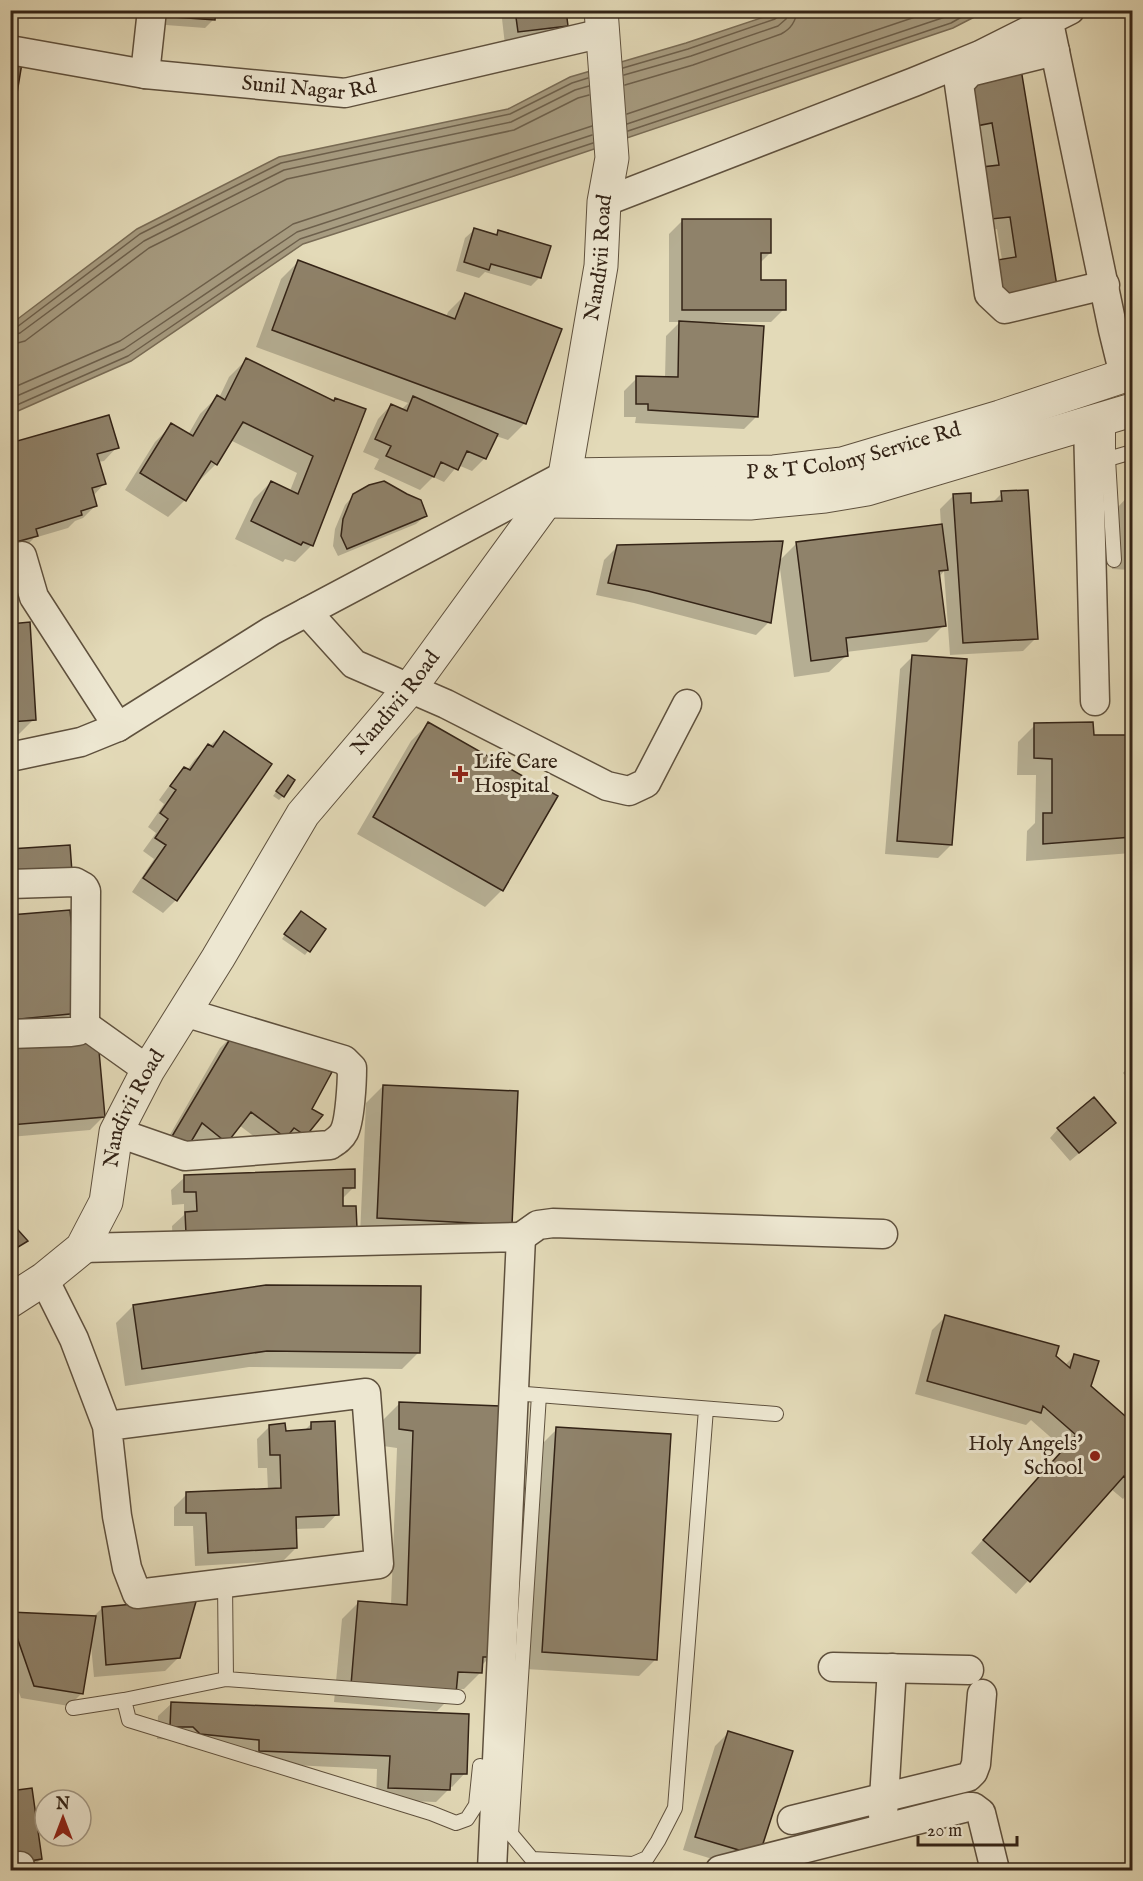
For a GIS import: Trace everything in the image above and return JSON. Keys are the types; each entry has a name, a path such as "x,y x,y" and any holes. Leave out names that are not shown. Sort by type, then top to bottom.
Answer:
{"street":[{"path":"145,74 152,10"},
{"path":"1059,16 1055,51 1105,285 1118,377 1110,418 1095,701"},
{"path":"604,202 914,82 980,55 1059,16"},
{"name":"Sunil Nagar Rd","path":"10,50 145,74 345,93 602,27"},
{"name":"Nandivii Road","path":"10,1301 44,1279 82,1248 106,1202 116,1132 148,1070 303,814 410,688 565,475 602,266 604,202 612,158 602,27"},
{"path":"1055,51 970,72 959,84 989,294 1005,309 1105,285"},
{"name":"P & T Colony Service Rd","path":"565,475 774,472 842,464 1000,417 1118,377"},
{"path":"545,501 750,503 825,496 867,489 1110,418"},
{"path":"10,757 81,742 118,726 272,631 565,475"},
{"path":"22,556 34,597 118,726"},
{"path":"307,612 354,664 446,704 607,786 629,791 646,783 687,704"},
{"path":"10,884 75,882 84,887 86,891 86,1025"},
{"path":"116,1132 185,1156 330,1145 346,1130 352,1068 344,1060 184,1012"},
{"path":"10,1034 71,1032 78,1031 86,1025"},
{"path":"86,1025 148,1070"},
{"path":"82,1248 521,1238 538,1226 553,1223 883,1234"},
{"path":"492,1870 526,1394 521,1238"},
{"path":"44,1279 74,1339 107,1426 117,1516 127,1569 137,1594 379,1564 366,1394 107,1426"},
{"path":"792,1820 968,1777 974,1772 976,1764 976,1682 892,1668 833,1667"},
{"path":"882,1829 892,1668"},
{"path":"720,1870 974,1807 981,1813 995,1870"}],"lane":[{"path":"1110,418 1108,459 1114,560"},
{"path":"1108,459 1132,452"},
{"path":"706,1409 675,1808 658,1841 646,1857 633,1863 532,1859 511,1834 526,1394 776,1414"},
{"path":"225,1583 226,1679"},
{"path":"73,1708 226,1679 459,1697"},
{"path":"124,1700 129,1720 456,1823 467,1819 476,1805 480,1766"}],"water":[{"path":"782,11 986,11 953,28 514,176 303,244 131,361 11,414 11,324 137,229 279,157 508,109 570,77 686,43"}],"building":[{"path":"175,10 216,10 215,20 174,17"},
{"path":"515,10 566,10 568,26 518,32"},
{"path":"10,61 22,63 15,105 10,116"},
{"path":"1021,69 1057,286 1004,298 997,260 1016,257 1010,217 991,219 982,167 999,165 992,123 976,126 969,81"},
{"path":"682,219 771,219 771,253 761,253 761,280 786,280 786,310 682,310"},
{"path":"474,228 497,235 498,230 551,246 541,278 491,264 489,270 464,262"},
{"path":"298,260 455,319 465,293 562,329 526,424 272,330"},
{"path":"679,321 764,326 758,417 648,410 648,404 636,404 636,376 678,377"},
{"path":"246,358 334,401 335,398 366,409 313,546 303,542 301,545 251,521 271,481 298,494 313,456 243,422 217,465 211,461 186,501 140,473 171,423 193,436 217,395 225,400"},
{"path":"413,396 498,434 486,459 467,451 458,470 441,462 434,477 386,456 391,446 375,439 391,404 407,411"},
{"path":"109,415 119,448 97,454 106,484 92,488 97,506 81,511 82,515 36,529 38,536 16,542 10,526 10,443"},
{"path":"384,481 421,500 427,516 347,549 341,536 343,519 353,494 369,485"},
{"path":"1028,490 1038,639 963,643 953,494 971,493 971,503 1002,501 1001,491"},
{"path":"1132,506 1132,553 1128,553"},
{"path":"942,524 948,570 939,571 946,626 846,638 848,656 811,661 796,542"},
{"path":"783,541 771,623 608,583 617,545"},
{"path":"30,622 36,720 10,722 10,624"},
{"path":"912,655 967,659 952,845 897,841"},
{"path":"428,722 558,796 503,891 373,817"},
{"path":"1093,722 1094,735 1132,735 1132,837 1043,844 1043,813 1052,813 1052,759 1034,758 1034,723"},
{"path":"224,731 272,764 177,901 143,878 166,845 155,838 168,819 160,813 176,790 170,786 184,767 190,770 208,744 213,747"},
{"path":"288,775 295,780 284,797 276,791"},
{"path":"70,845 72,872 10,876 10,849"},
{"path":"70,910 80,1013 10,1020 10,915"},
{"path":"301,911 326,929 310,952 284,934"},
{"path":"233,1034 332,1072 312,1109 323,1115 306,1136 294,1128 286,1138 251,1112 227,1143 202,1123 188,1147 171,1138"},
{"path":"98,1040 105,1117 10,1125 10,1046"},
{"path":"383,1085 518,1091 512,1225 377,1218"},
{"path":"1094,1097 1116,1123 1079,1153 1057,1128"},
{"path":"355,1169 355,1188 343,1188 343,1206 356,1206 357,1228 186,1234 185,1212 197,1211 196,1192 184,1192 184,1175"},
{"path":"10,1221 28,1241 10,1252"},
{"path":"266,1285 421,1286 420,1353 267,1351 142,1369 133,1305"},
{"name":"Holy Angels' School","path":"945,1315 1059,1346 1056,1356 1070,1368 1074,1354 1099,1361 1091,1386 1132,1422 1132,1483 1124,1476 1030,1582 983,1540 1076,1435 1043,1406 1041,1413 927,1381"},
{"path":"399,1402 500,1406 492,1657 483,1657 482,1673 458,1672 456,1694 351,1685 358,1601 407,1605 413,1431 399,1429"},
{"path":"335,1421 339,1515 296,1517 297,1548 208,1553 206,1513 186,1513 186,1492 281,1488 280,1455 270,1455 269,1425 285,1423 286,1431 311,1429 311,1422"},
{"path":"556,1427 671,1434 657,1660 542,1652"},
{"path":"197,1598 180,1658 106,1665 102,1607"},
{"path":"10,1612 96,1616 83,1694 34,1686"},
{"path":"171,1702 469,1714 467,1774 451,1774 450,1790 388,1788 390,1756 259,1751 259,1740 200,1734 193,1727 170,1727"},
{"path":"728,1731 793,1751 759,1856 695,1837"},
{"path":"32,1788 33,1848 40,1848 42,1859 10,1864 10,1791"}],"place":[{"name":"Life Care Hospital","path":"460,774"},
{"name":"Holy Angels' School","path":"1095,1456"}]}
